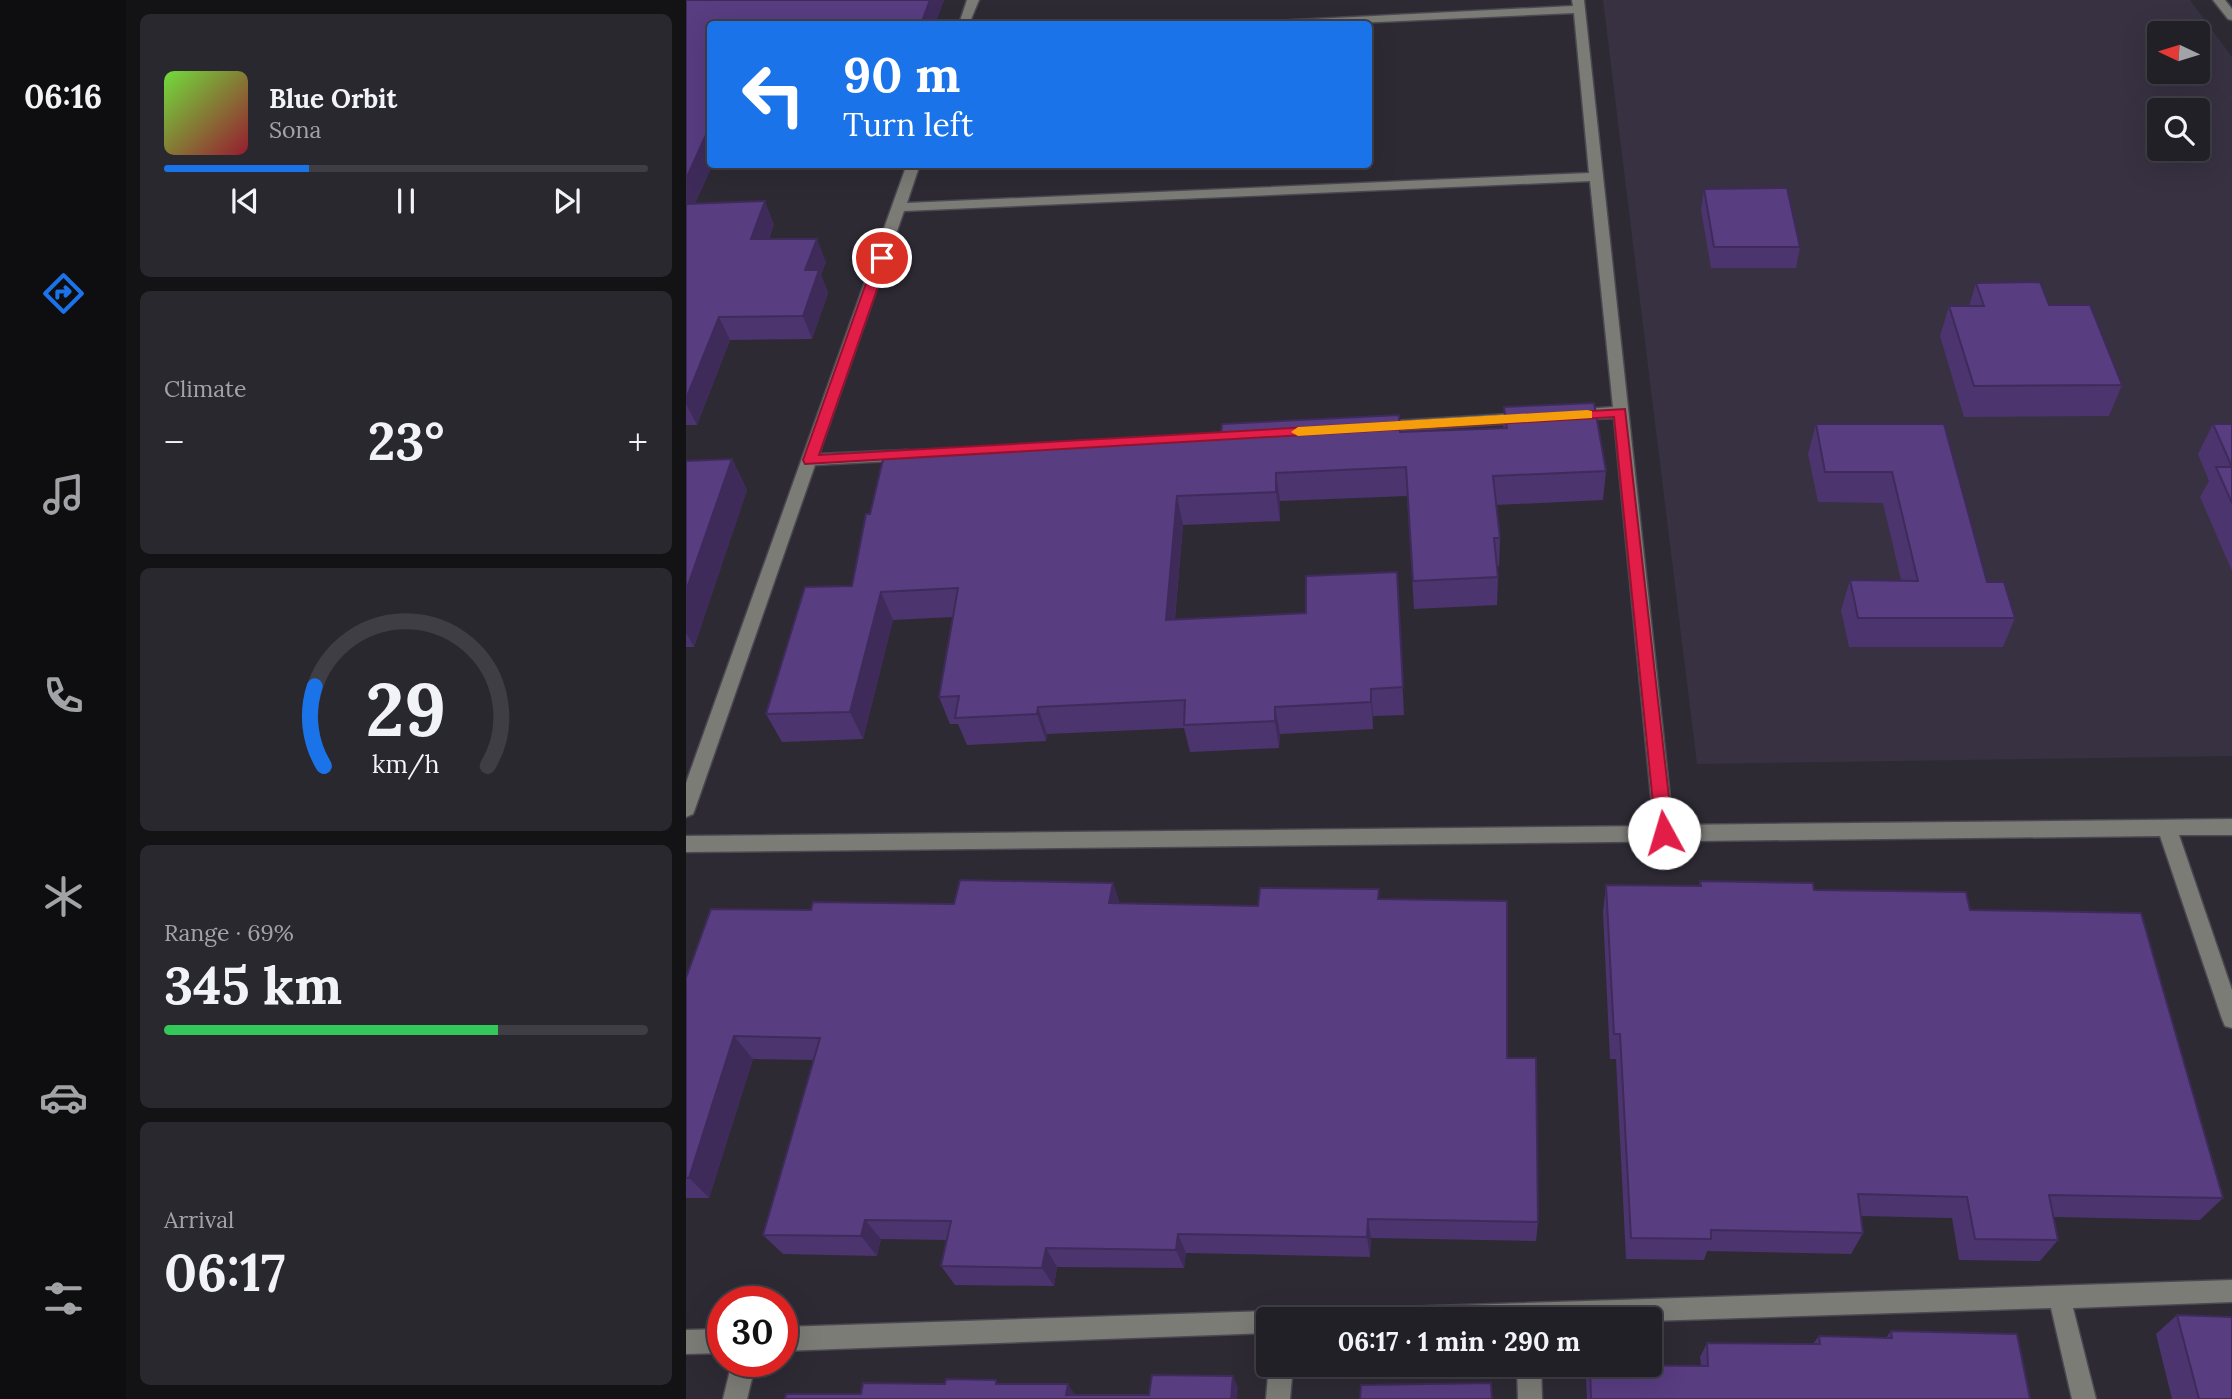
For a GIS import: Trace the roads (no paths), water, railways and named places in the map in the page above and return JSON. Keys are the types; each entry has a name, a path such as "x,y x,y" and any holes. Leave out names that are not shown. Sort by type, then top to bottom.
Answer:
{"street":[{"path":"965,21 972,0"},
{"path":"2219,0 2232,17"},
{"path":"1323,21 1578,5 1664,833"},
{"path":"686,809 913,168"},
{"path":"900,207 1596,177"},
{"path":"1359,428 1620,412"},
{"path":"810,460 920,454"},
{"path":"686,844 2232,827"},
{"path":"2167,828 2232,1020"},
{"path":"1662,1311 2232,1291"},
{"path":"2059,1296 2084,1399"},
{"path":"798,1338 1256,1322"},
{"path":"686,1342 707,1341"},
{"path":"734,1399 740,1377"},
{"path":"1278,1399 1280,1377"},
{"path":"1529,1377 1530,1399"}]}
